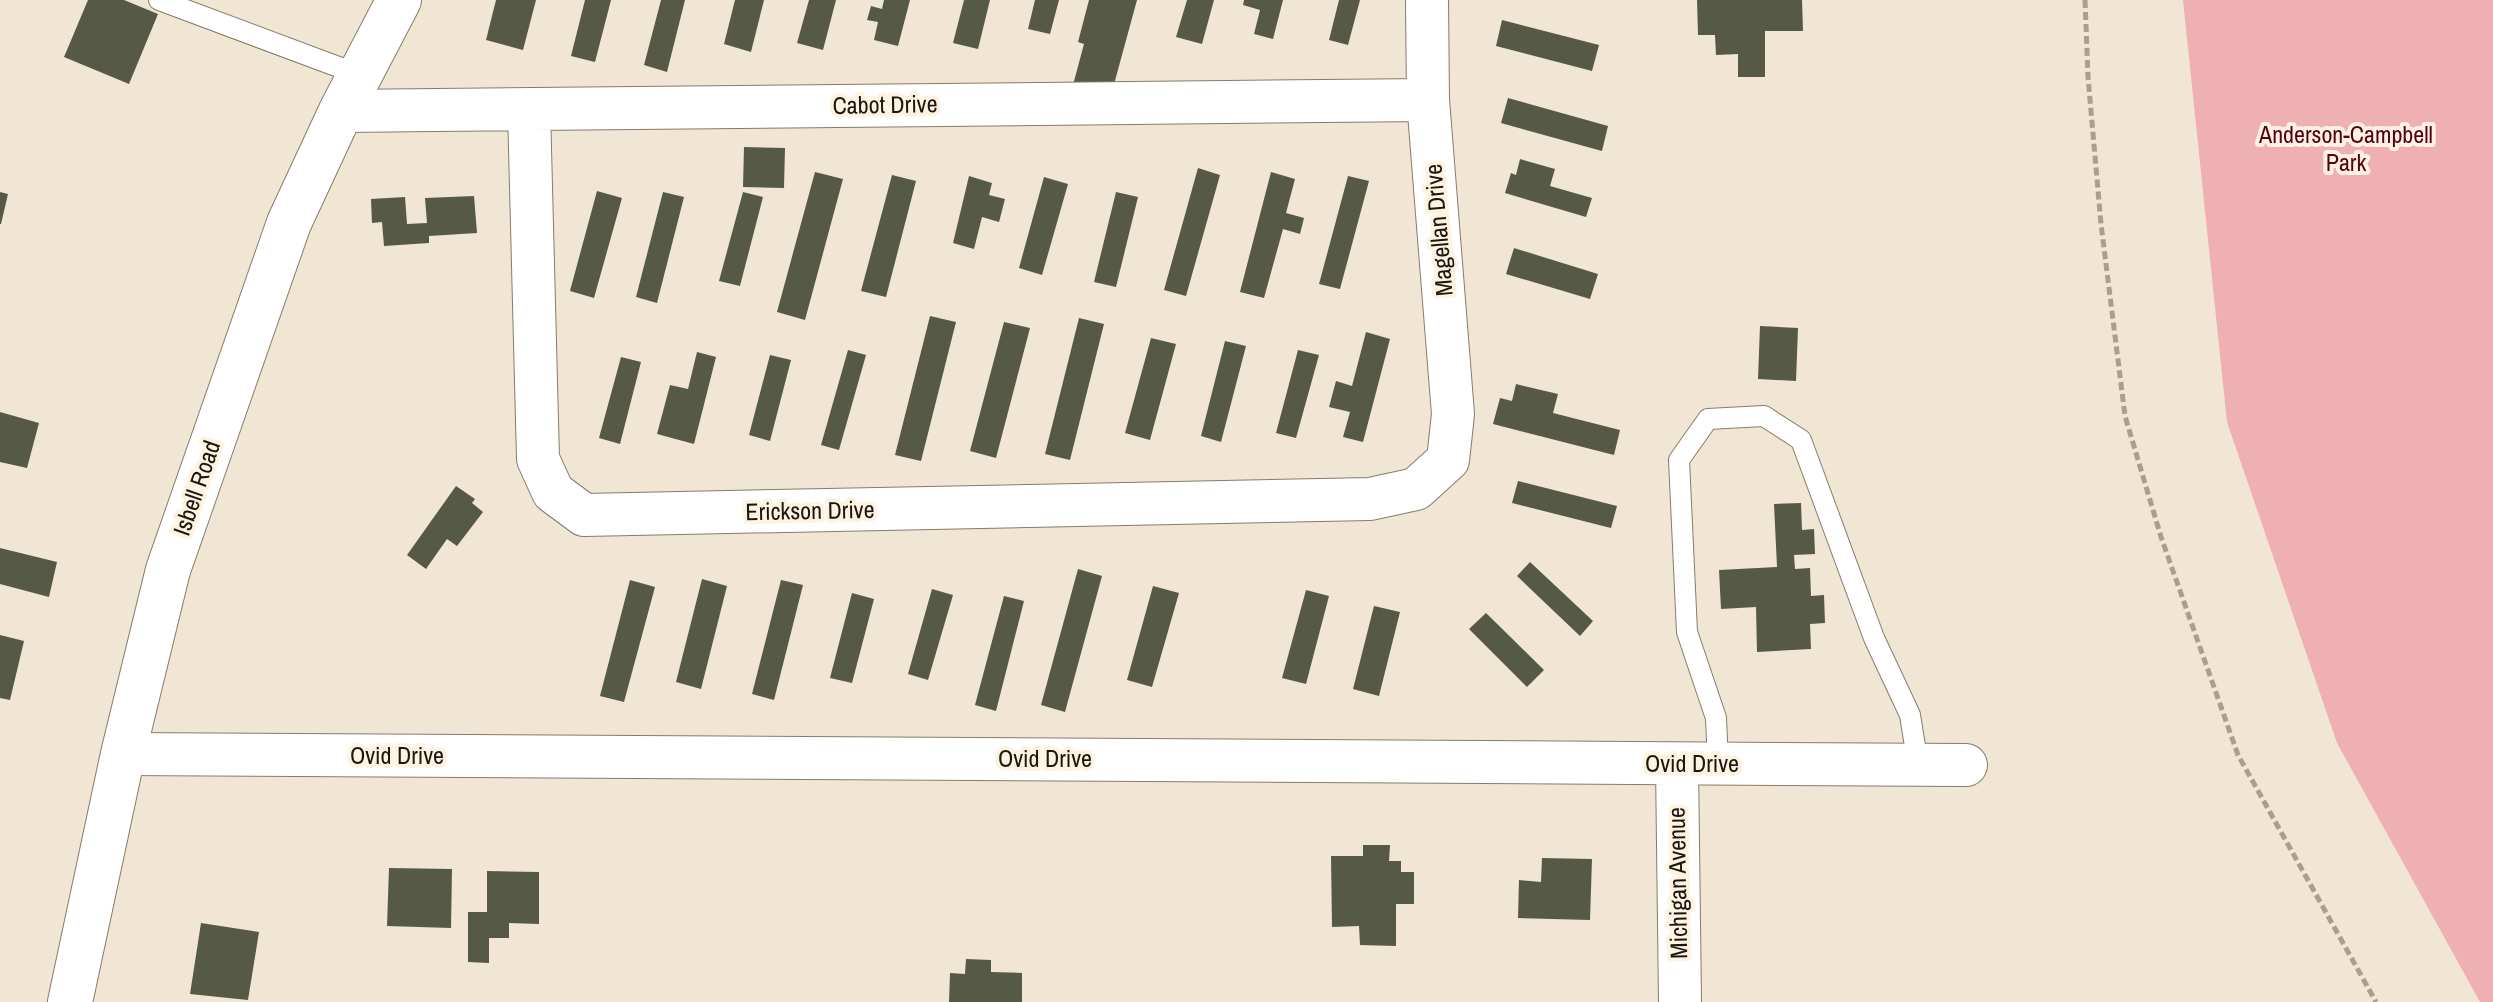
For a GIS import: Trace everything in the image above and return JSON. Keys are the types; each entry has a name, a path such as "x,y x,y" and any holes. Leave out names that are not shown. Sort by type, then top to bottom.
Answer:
{"street":[{"name":"Isbell Road","path":"70,1002 123,754 168,570 289,223 399,0"},
{"name":"Magellan Drive","path":"1427,0 1428,100 1453,414 1448,460"},
{"name":"Cabot Drive","path":"351,93 529,109 1428,100"},
{"name":"Erickson Drive","path":"529,109 538,459 553,492 584,515 1370,499 1416,489 1448,460"},
{"name":"Ovid Drive","path":"123,754 1966,765"},
{"name":"Michigan Avenue","path":"1677,764 1680,1002"}],"lane":[{"path":"159,0 351,93"},
{"path":"1718,764 1716,718 1687,632 1679,460 1708,419 1764,416 1801,440 1874,638 1910,715 1918,765"}],"path":[{"path":"2085,0 2088,77 2101,224 2125,416 2161,537 2238,755 2376,1002"}],"green space":[{"name":"Anderson-Campbell Park","path":"2183,0 2493,0 2493,1002 2480,1002 2337,743 2227,422"}],"building":[{"path":"88,0 124,0 158,14 129,84 64,57"},
{"path":"496,0 536,0 523,50 486,40"},
{"path":"585,0 611,0 595,62 571,56"},
{"path":"661,0 685,0 667,72 644,65"},
{"path":"735,0 764,0 751,52 724,44"},
{"path":"809,0 836,0 823,50 797,43"},
{"path":"884,0 910,0 898,46 874,40 878,22 867,20 871,6 882,9"},
{"path":"964,0 990,0 978,49 953,43"},
{"path":"1035,0 1059,0 1050,34 1028,29"},
{"path":"1089,0 1137,0 1113,88 1073,85 1084,44 1078,42"},
{"path":"1187,0 1214,0 1202,44 1176,37"},
{"path":"1244,0 1283,0 1273,39 1254,34 1260,10 1243,5"},
{"path":"1339,0 1360,0 1348,45 1329,40"},
{"path":"1697,0 1802,0 1803,31 1765,31 1765,77 1738,77 1738,54 1716,55 1715,35 1698,35"},
{"path":"1502,20 1599,45 1592,71 1496,46"},
{"path":"1508,98 1608,126 1602,151 1501,123"},
{"path":"744,147 785,148 784,188 743,187"},
{"path":"1520,159 1555,169 1550,186 1592,198 1586,217 1505,193 1511,173 1516,175"},
{"path":"1198,168 1220,175 1186,296 1164,290"},
{"path":"815,172 843,179 805,320 777,312"},
{"path":"1271,172 1295,179 1286,213 1304,218 1300,234 1283,229 1264,298 1240,292"},
{"path":"892,175 916,181 886,297 861,291"},
{"path":"969,176 992,183 989,195 1005,199 999,222 982,217 974,249 953,243"},
{"path":"1348,176 1369,181 1340,289 1319,284"},
{"path":"1044,177 1068,184 1042,275 1019,268"},
{"path":"597,191 622,198 594,298 570,291"},
{"path":"0,192 8,194 1,224 0,224"},
{"path":"663,192 684,197 657,303 636,297"},
{"path":"743,192 763,197 740,286 719,281"},
{"path":"1116,192 1138,197 1116,287 1094,282"},
{"path":"474,196 477,233 429,236 429,243 384,246 382,222 372,223 371,199 405,197 407,224 427,223 425,198"},
{"path":"1514,248 1598,274 1590,299 1506,274"},
{"path":"930,316 956,322 921,461 895,455"},
{"path":"1079,318 1104,324 1070,460 1045,454"},
{"path":"1004,322 1030,328 996,458 970,451"},
{"path":"1760,326 1798,328 1796,381 1758,379"},
{"path":"1366,332 1390,339 1363,442 1343,437 1350,412 1329,407 1336,381 1352,386"},
{"path":"1151,338 1176,344 1150,440 1125,433"},
{"path":"1225,341 1246,346 1221,442 1201,436"},
{"path":"848,350 866,355 839,450 821,445"},
{"path":"1298,350 1319,355 1296,438 1276,433"},
{"path":"697,352 716,357 694,444 657,434 670,385 688,389"},
{"path":"770,355 791,360 770,441 749,435"},
{"path":"621,357 641,362 620,444 599,438"},
{"path":"1516,384 1558,394 1553,413 1620,430 1614,455 1493,424 1500,398 1512,401"},
{"path":"0,412 39,423 27,468 0,462"},
{"path":"1518,481 1617,506 1611,528 1512,503"},
{"path":"456,486 475,499 472,503 483,512 457,546 447,539 426,569 407,555"},
{"path":"1801,503 1802,530 1814,529 1815,554 1794,555 1795,569 1810,568 1811,596 1824,595 1825,623 1810,624 1811,649 1757,652 1756,607 1721,609 1719,570 1777,567 1774,504"},
{"path":"0,548 57,562 49,597 0,584"},
{"path":"1530,562 1593,621 1580,636 1517,576"},
{"path":"1078,569 1102,576 1065,712 1041,705"},
{"path":"702,579 727,586 701,689 676,682"},
{"path":"630,580 655,587 624,702 600,696"},
{"path":"781,580 803,585 774,700 752,694"},
{"path":"1153,586 1179,593 1152,687 1127,680"},
{"path":"932,589 953,595 928,680 908,674"},
{"path":"1306,590 1329,596 1306,684 1282,678"},
{"path":"852,593 874,599 852,683 830,678"},
{"path":"1004,596 1024,601 996,711 975,705"},
{"path":"1374,606 1400,612 1379,696 1353,689"},
{"path":"1486,613 1544,670 1527,687 1469,629"},
{"path":"0,635 24,641 10,700 0,698"},
{"path":"1363,845 1390,845 1389,861 1401,861 1401,872 1414,872 1414,904 1396,904 1396,946 1360,945 1359,926 1332,927 1331,856 1363,856"},
{"path":"1542,858 1592,859 1590,920 1518,918 1519,880 1541,882"},
{"path":"389,868 452,869 451,928 387,926"},
{"path":"487,871 539,872 539,924 509,923 509,938 489,938 489,963 468,962 468,912 487,912"},
{"path":"201,923 259,932 248,1000 190,994"},
{"path":"966,959 991,960 991,972 1022,973 1022,1002 949,1002 950,973 965,974"}]}
